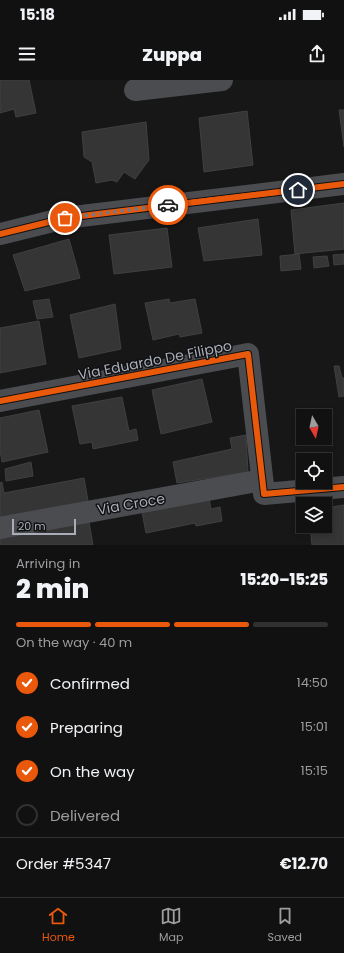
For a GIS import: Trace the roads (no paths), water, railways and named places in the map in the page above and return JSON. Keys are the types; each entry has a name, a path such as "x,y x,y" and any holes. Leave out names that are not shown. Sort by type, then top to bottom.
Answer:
{"street":[{"path":"135,90 222,80"},
{"path":"0,234 65,218 344,184"},
{"name":"Via Eduardo De Filippo","path":"0,401 248,354 263,487"},
{"name":"Via Croce","path":"0,528 263,487 344,487"}]}
